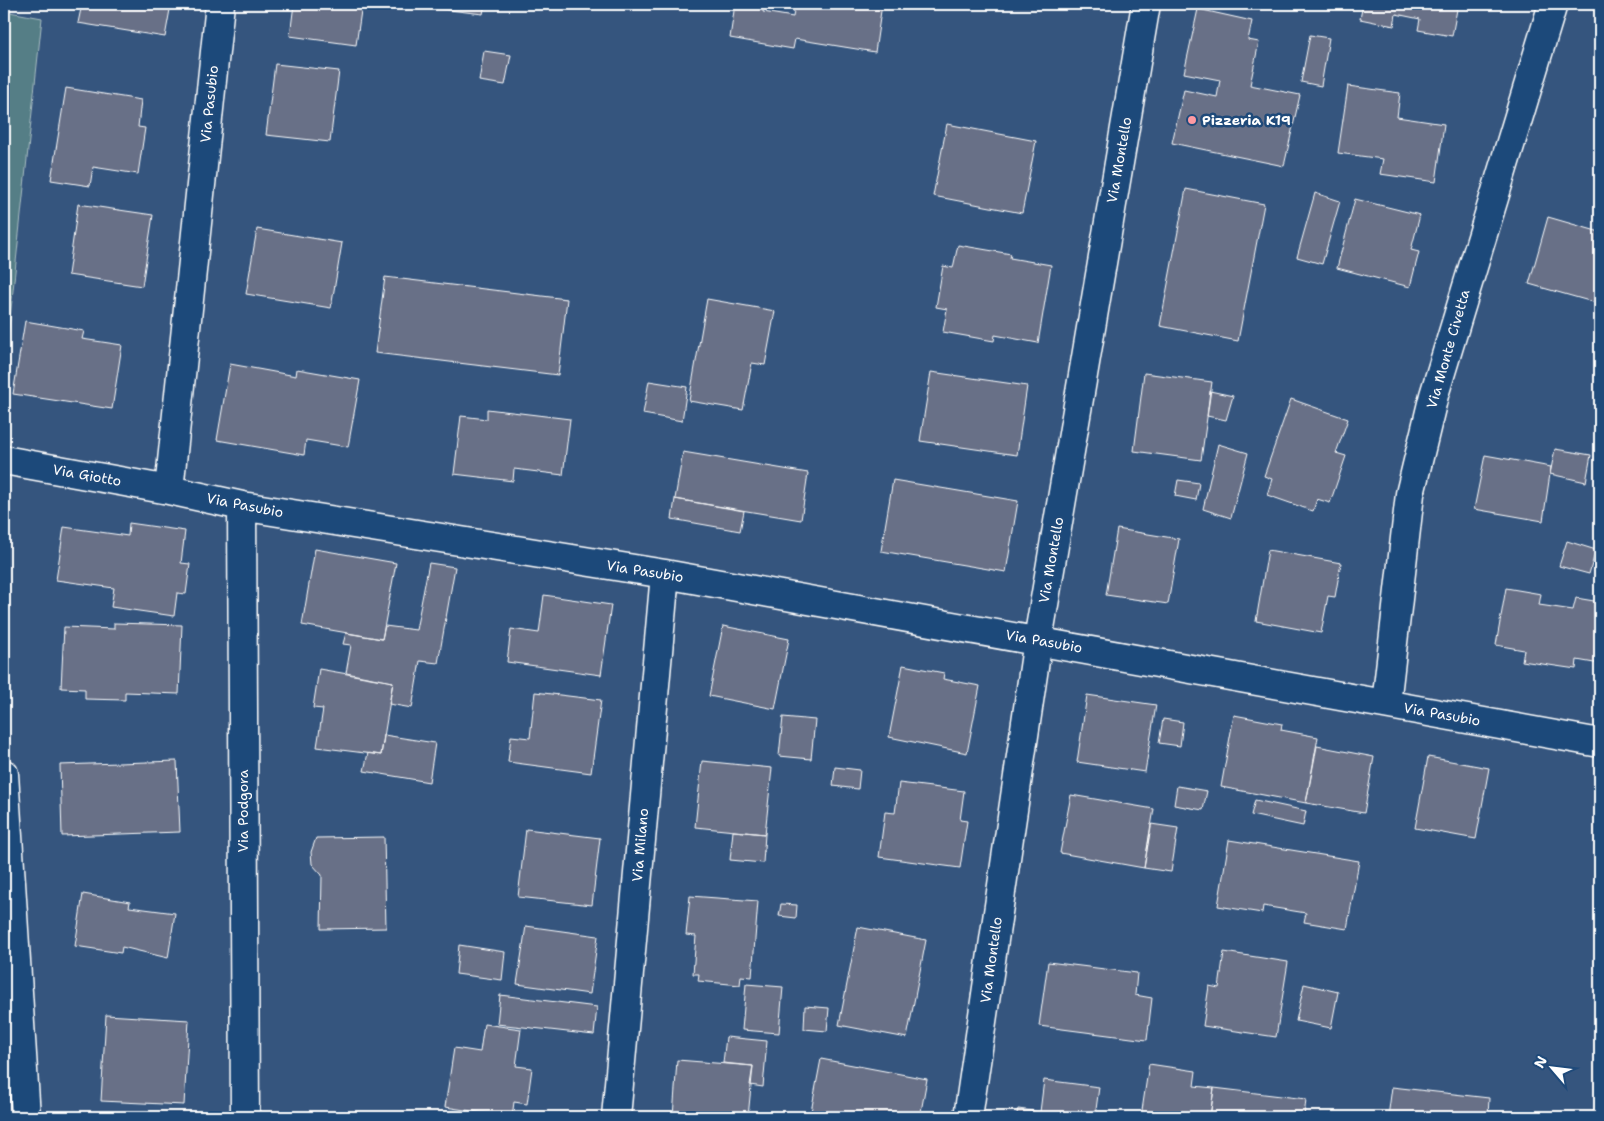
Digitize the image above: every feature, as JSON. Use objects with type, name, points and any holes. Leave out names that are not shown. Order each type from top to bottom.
[{"type":"street","name":"Via Pasubio","points":[[220,4],[169,490],[242,506],[665,574],[1600,743]]},
{"type":"street","name":"Via Montello","points":[[968,1117],[1038,640],[1146,4]]},
{"type":"street","name":"Via Monte Civetta","points":[[1386,704],[1410,494],[1414,476],[1434,395],[1553,4]]},
{"type":"street","name":"Via Giotto","points":[[4,460],[169,490]]},
{"type":"street","name":"Via Podgora","points":[[242,506],[244,1117]]},
{"type":"street","name":"Via Milano","points":[[616,1117],[665,574]]},
{"type":"street","points":[[4,774],[26,1117]]},
{"type":"green space","points":[[4,11],[42,18],[4,375]]},
{"type":"building","points":[[82,4],[171,4],[165,37],[78,23]]},
{"type":"building","points":[[294,4],[362,4],[356,45],[290,36]]},
{"type":"building","points":[[416,4],[485,4],[483,14],[416,6]]},
{"type":"building","points":[[735,4],[764,5],[763,12],[793,17],[795,4],[882,4],[875,52],[795,39],[793,49],[730,38]]},
{"type":"building","points":[[755,4],[775,4],[774,7]]},
{"type":"building","points":[[1363,4],[1458,4],[1452,36],[1418,30],[1420,19],[1396,14],[1394,26],[1360,19]]},
{"type":"building","points":[[1198,9],[1252,21],[1248,40],[1259,42],[1250,85],[1300,95],[1284,166],[1172,143],[1184,90],[1217,97],[1220,80],[1184,73]]},
{"type":"building","points":[[1310,35],[1329,38],[1321,86],[1301,82]]},
{"type":"building","points":[[484,51],[511,55],[505,85],[479,81]]},
{"type":"building","points":[[275,64],[339,71],[330,142],[266,135]]},
{"type":"building","points":[[1348,86],[1400,93],[1397,117],[1444,124],[1436,182],[1380,174],[1383,159],[1338,153]]},
{"type":"building","points":[[66,88],[141,100],[138,127],[145,128],[138,174],[93,167],[90,186],[51,180]]},
{"type":"building","points":[[947,124],[1036,141],[1022,213],[933,196]]},
{"type":"building","points":[[1186,189],[1264,204],[1238,341],[1160,326]]},
{"type":"building","points":[[1315,193],[1340,201],[1322,264],[1297,257]]},
{"type":"building","points":[[1355,199],[1420,215],[1411,250],[1419,252],[1410,287],[1337,268]]},
{"type":"building","points":[[78,204],[153,215],[142,286],[68,275]]},
{"type":"building","points":[[1548,217],[1600,232],[1600,304],[1529,284]]},
{"type":"building","points":[[257,229],[342,243],[331,308],[246,294]]},
{"type":"building","points":[[958,245],[1011,254],[1010,258],[1051,265],[1038,343],[995,335],[994,341],[943,332],[947,309],[936,307],[943,266],[953,268]]},
{"type":"building","points":[[385,277],[567,299],[558,375],[375,353]]},
{"type":"building","points":[[707,299],[775,311],[765,365],[752,363],[743,410],[689,401]]},
{"type":"building","points":[[25,321],[84,331],[82,339],[122,345],[112,409],[13,394]]},
{"type":"building","points":[[230,364],[296,376],[297,369],[360,380],[348,447],[306,440],[304,455],[217,440]]},
{"type":"building","points":[[931,372],[1027,386],[1017,455],[920,441]]},
{"type":"building","points":[[1144,373],[1212,382],[1201,460],[1134,451]]},
{"type":"building","points":[[649,381],[687,387],[682,421],[643,414]]},
{"type":"building","points":[[1210,391],[1233,396],[1226,420],[1207,416]]},
{"type":"building","points":[[1291,399],[1348,419],[1336,453],[1346,456],[1330,503],[1317,499],[1313,511],[1267,495],[1272,479],[1264,476]]},
{"type":"building","points":[[487,409],[570,419],[563,475],[514,469],[513,481],[454,474],[461,416],[487,419]]},
{"type":"building","points":[[1218,444],[1248,453],[1231,518],[1203,509]]},
{"type":"building","points":[[1555,449],[1591,455],[1586,482],[1550,474]]},
{"type":"building","points":[[683,452],[808,473],[801,520],[675,499]]},
{"type":"building","points":[[1485,455],[1551,467],[1543,521],[1474,509]]},
{"type":"building","points":[[893,480],[1018,501],[1006,572],[881,551]]},
{"type":"building","points":[[1178,480],[1199,483],[1196,500],[1175,496]]},
{"type":"building","points":[[675,499],[744,511],[740,531],[672,519]]},
{"type":"building","points":[[129,523],[185,531],[181,563],[190,564],[186,594],[177,593],[174,616],[111,607],[114,588],[56,580],[64,527],[128,536]]},
{"type":"building","points":[[1117,529],[1179,539],[1168,604],[1106,595]]},
{"type":"building","points":[[1567,541],[1596,550],[1589,574],[1559,566]]},
{"type":"building","points":[[315,549],[396,563],[382,639],[302,625]]},
{"type":"building","points":[[1268,550],[1341,563],[1335,597],[1328,596],[1321,633],[1256,621]]},
{"type":"building","points":[[429,563],[455,567],[438,663],[420,661],[412,708],[389,704],[393,682],[346,673],[351,645],[343,644],[346,633],[382,639],[385,626],[416,630]]},
{"type":"building","points":[[1506,588],[1541,594],[1539,605],[1573,610],[1576,598],[1600,602],[1600,664],[1577,660],[1576,669],[1522,661],[1524,650],[1496,645]]},
{"type":"building","points":[[544,595],[611,605],[601,675],[507,662],[511,629],[539,633]]},
{"type":"building","points":[[114,623],[182,625],[179,694],[125,692],[125,700],[85,699],[85,689],[61,688],[64,627],[114,629]]},
{"type":"building","points":[[723,626],[789,639],[775,709],[709,696]]},
{"type":"building","points":[[903,665],[944,673],[943,679],[980,686],[967,753],[889,737]]},
{"type":"building","points":[[319,669],[393,682],[381,755],[317,747],[323,709],[313,708]]},
{"type":"building","points":[[535,692],[601,700],[591,773],[508,762],[511,736],[530,738]]},
{"type":"building","points":[[1087,695],[1156,705],[1145,772],[1077,762]]},
{"type":"building","points":[[1234,715],[1282,724],[1281,730],[1318,737],[1306,803],[1221,787]]},
{"type":"building","points":[[783,717],[815,720],[811,759],[779,756]]},
{"type":"building","points":[[1163,719],[1183,722],[1180,746],[1159,743]]},
{"type":"building","points":[[384,735],[435,743],[429,782],[364,771],[368,753],[381,755]]},
{"type":"building","points":[[1317,746],[1374,757],[1364,813],[1306,803]]},
{"type":"building","points":[[1428,757],[1489,768],[1476,839],[1415,828]]},
{"type":"building","points":[[177,761],[180,832],[62,836],[60,765]]},
{"type":"building","points":[[702,761],[772,768],[765,834],[695,827]]},
{"type":"building","points":[[835,767],[860,770],[858,789],[833,786]]},
{"type":"building","points":[[899,783],[964,791],[960,820],[967,821],[960,868],[879,857],[885,812],[895,813]]},
{"type":"building","points":[[1177,786],[1207,791],[1203,810],[1174,805]]},
{"type":"building","points":[[1071,795],[1154,809],[1144,868],[1060,853]]},
{"type":"building","points":[[1255,800],[1306,811],[1303,826],[1251,815]]},
{"type":"building","points":[[1151,824],[1178,828],[1171,872],[1144,868]]},
{"type":"building","points":[[526,829],[600,838],[592,905],[518,897]]},
{"type":"building","points":[[733,831],[765,834],[763,863],[730,860]]},
{"type":"building","points":[[384,837],[386,928],[321,929],[322,875],[312,864],[311,852],[316,838]]},
{"type":"building","points":[[1229,840],[1359,861],[1347,929],[1304,922],[1306,913],[1263,906],[1262,913],[1218,906]]},
{"type":"building","points":[[83,894],[130,902],[129,907],[175,913],[168,958],[122,947],[121,953],[75,946]]},
{"type":"building","points":[[690,896],[758,901],[752,977],[741,976],[740,985],[698,981],[699,974],[693,974],[696,936],[686,935]]},
{"type":"building","points":[[781,904],[797,905],[796,918],[779,916]]},
{"type":"building","points":[[526,926],[598,936],[590,994],[517,984]]},
{"type":"building","points":[[858,927],[926,940],[907,1038],[839,1025]]},
{"type":"building","points":[[459,945],[505,952],[502,980],[456,974]]},
{"type":"building","points":[[1224,952],[1288,962],[1276,1037],[1203,1026],[1209,986],[1219,988]]},
{"type":"building","points":[[1048,962],[1137,973],[1135,995],[1152,998],[1147,1040],[1039,1026]]},
{"type":"building","points":[[746,984],[783,987],[779,1033],[742,1030]]},
{"type":"building","points":[[1304,984],[1338,992],[1331,1028],[1296,1021]]},
{"type":"building","points":[[500,995],[597,1007],[594,1035],[497,1024]]},
{"type":"building","points":[[805,1006],[829,1008],[827,1031],[804,1029]]},
{"type":"building","points":[[106,1015],[189,1020],[184,1105],[101,1101]]},
{"type":"building","points":[[484,1024],[521,1029],[516,1066],[532,1068],[527,1104],[514,1102],[512,1117],[445,1107],[454,1048],[480,1052]]},
{"type":"building","points":[[726,1037],[767,1041],[763,1087],[750,1085],[753,1066],[723,1063]]},
{"type":"building","points":[[821,1059],[927,1079],[920,1117],[810,1117]]},
{"type":"building","points":[[677,1060],[753,1066],[748,1117],[673,1117]]},
{"type":"building","points":[[1149,1064],[1196,1071],[1194,1086],[1214,1088],[1210,1117],[1141,1117]]},
{"type":"building","points":[[1044,1080],[1099,1087],[1095,1117],[1016,1117],[1018,1109],[1040,1112]]},
{"type":"building","points":[[1392,1087],[1489,1098],[1488,1117],[1388,1117]]},
{"type":"building","points":[[1214,1088],[1306,1099],[1304,1117],[1210,1117]]},
{"type":"place","name":"Pizzeria K19","points":[[1192,120]]}]
